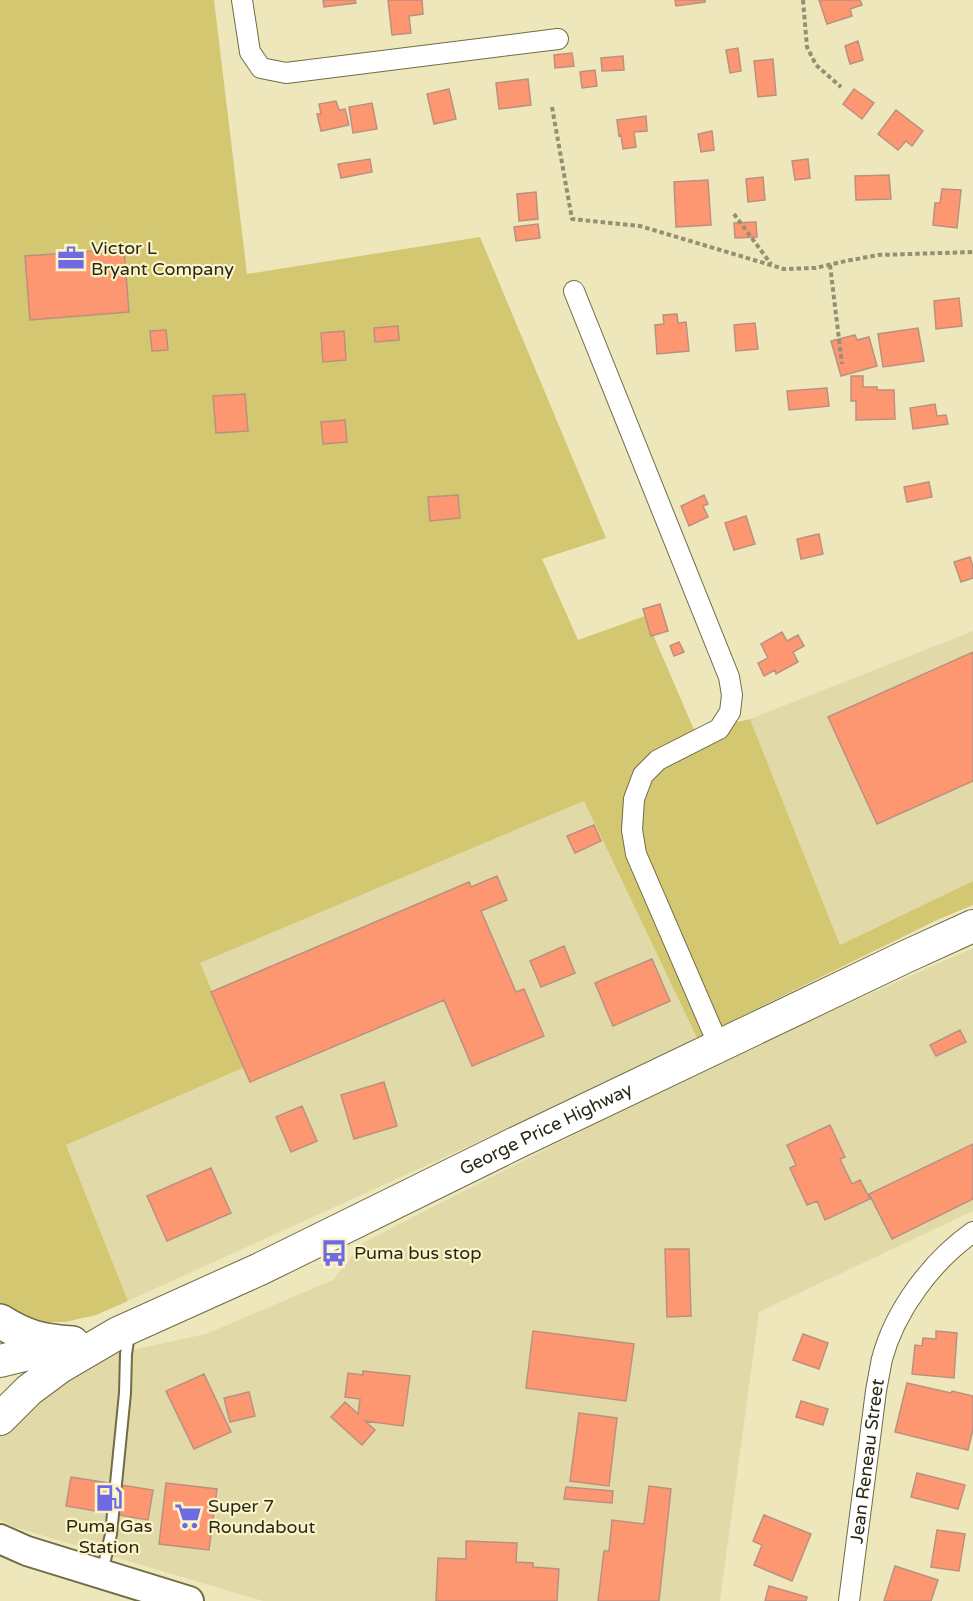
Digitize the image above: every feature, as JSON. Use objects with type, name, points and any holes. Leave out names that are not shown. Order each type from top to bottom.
[{"type":"highway","points":[[0,1321],[12,1329],[38,1339],[72,1343]]},
{"type":"main road","name":"George Price Highway","points":[[0,1419],[29,1390],[60,1367],[124,1330],[260,1269],[518,1142],[973,926]]},
{"type":"main road","name":"George Price Highway","points":[[0,1361],[124,1330]]},
{"type":"main road","points":[[0,1539],[27,1551],[189,1601]]},
{"type":"street","points":[[242,0],[250,52],[261,68],[286,73],[558,39]]},
{"type":"street","points":[[574,291],[729,677],[732,695],[730,712],[719,729],[658,760],[643,775],[634,799],[632,830],[636,854],[719,1046]]},
{"type":"street","name":"Jean Reneau Street","points":[[849,1601],[876,1391],[883,1357],[895,1325],[929,1271],[958,1242],[973,1232]]},
{"type":"lane","points":[[102,1573],[111,1534],[124,1330]]},
{"type":"path","points":[[802,0],[807,47],[816,65],[841,87]]},
{"type":"path","points":[[552,107],[572,219],[640,226],[784,269],[815,268],[878,255],[973,252]]},
{"type":"path","points":[[734,214],[772,265]]},
{"type":"path","points":[[830,265],[842,364]]},
{"type":"shaded area","points":[[0,0],[214,0],[247,274],[480,237],[606,538],[542,559],[578,640],[645,616],[695,732],[750,719],[840,945],[973,881],[973,905],[937,920],[697,1038],[584,801],[200,963],[245,1067],[66,1145],[128,1301],[96,1315],[65,1322],[33,1322],[0,1311]]},
{"type":"shaded area","points":[[973,631],[973,881],[840,945],[750,719]]},
{"type":"shaded area","points":[[584,801],[697,1038],[553,1108],[128,1301],[66,1145],[245,1067],[200,963]]},
{"type":"shaded area","points":[[973,948],[973,1211],[759,1312],[720,1601],[263,1601],[14,1527],[0,1520],[0,1422],[109,1355],[206,1334],[333,1280],[362,1243],[709,1066]]},
{"type":"building","points":[[323,0],[355,0],[356,3],[324,7]]},
{"type":"building","points":[[388,0],[422,0],[423,14],[409,16],[411,33],[392,35]]},
{"type":"building","points":[[675,0],[705,0],[705,2],[676,6]]},
{"type":"building","points":[[819,0],[860,0],[862,5],[850,9],[852,16],[827,24]]},
{"type":"building","points":[[858,41],[863,60],[850,64],[845,46]]},
{"type":"building","points":[[738,48],[741,71],[730,73],[726,50]]},
{"type":"building","points":[[572,53],[574,66],[555,68],[554,55]]},
{"type":"building","points":[[623,56],[624,70],[602,71],[601,58]]},
{"type":"building","points":[[773,59],[776,95],[758,97],[754,61]]},
{"type":"building","points":[[595,70],[597,86],[582,88],[580,72]]},
{"type":"building","points":[[528,79],[531,105],[499,109],[496,83]]},
{"type":"building","points":[[449,89],[456,119],[434,124],[427,94]]},
{"type":"building","points":[[854,89],[874,103],[862,119],[843,104]]},
{"type":"building","points":[[336,101],[339,110],[345,109],[349,125],[321,131],[317,114],[321,114],[319,104]]},
{"type":"building","points":[[372,103],[377,129],[353,133],[349,107]]},
{"type":"building","points":[[896,110],[923,131],[912,146],[906,141],[898,150],[878,134]]},
{"type":"building","points":[[646,116],[647,131],[634,132],[636,147],[623,149],[617,120]]},
{"type":"building","points":[[712,131],[714,150],[701,152],[698,134]]},
{"type":"building","points":[[370,159],[372,172],[341,178],[338,164]]},
{"type":"building","points":[[808,159],[810,178],[795,180],[792,161]]},
{"type":"building","points":[[889,175],[891,199],[856,200],[855,176]]},
{"type":"building","points":[[763,177],[765,200],[748,202],[746,179]]},
{"type":"building","points":[[708,180],[711,225],[676,227],[674,182]]},
{"type":"building","points":[[942,189],[961,190],[957,228],[933,225],[935,203],[940,203]]},
{"type":"building","points":[[536,192],[538,219],[519,221],[517,194]]},
{"type":"building","points":[[756,222],[757,237],[735,238],[734,223]]},
{"type":"building","points":[[538,224],[540,238],[516,241],[514,227]]},
{"type":"building","points":[[124,249],[129,312],[30,320],[25,256]]},
{"type":"building","points":[[959,298],[962,326],[936,329],[934,301]]},
{"type":"building","points":[[677,314],[678,323],[686,322],[689,351],[657,354],[655,325],[664,324],[663,315]]},
{"type":"building","points":[[755,323],[758,349],[736,351],[734,325]]},
{"type":"building","points":[[398,326],[399,340],[375,342],[374,328]]},
{"type":"building","points":[[918,328],[924,361],[883,367],[878,334]]},
{"type":"building","points":[[166,330],[168,350],[152,351],[150,331]]},
{"type":"building","points":[[344,331],[346,360],[323,362],[321,333]]},
{"type":"building","points":[[855,335],[857,340],[869,337],[877,366],[841,376],[831,341]]},
{"type":"building","points":[[851,376],[863,376],[863,387],[894,390],[895,419],[856,420],[856,401],[851,401]]},
{"type":"building","points":[[827,388],[829,406],[789,410],[787,391]]},
{"type":"building","points":[[245,394],[248,431],[216,433],[213,396]]},
{"type":"building","points":[[935,404],[937,416],[946,415],[948,424],[913,429],[910,408]]},
{"type":"building","points":[[345,420],[347,442],[323,444],[321,422]]},
{"type":"building","points":[[929,482],[932,497],[907,502],[904,487]]},
{"type":"building","points":[[458,495],[460,518],[430,521],[428,497]]},
{"type":"building","points":[[704,495],[708,504],[703,506],[708,517],[689,526],[681,506]]},
{"type":"building","points":[[746,516],[755,544],[734,550],[725,523]]},
{"type":"building","points":[[819,534],[823,554],[801,559],[797,539]]},
{"type":"building","points":[[970,557],[973,578],[961,582],[954,562]]},
{"type":"building","points":[[660,604],[668,631],[651,636],[643,609]]},
{"type":"building","points":[[782,632],[787,641],[798,635],[804,646],[793,652],[798,662],[776,674],[775,670],[764,676],[758,663],[768,658],[761,644]]},
{"type":"building","points":[[679,642],[684,652],[674,656],[670,646]]},
{"type":"building","points":[[973,652],[973,781],[877,824],[828,717]]},
{"type":"building","points":[[594,825],[601,841],[575,853],[567,836]]},
{"type":"building","points":[[497,876],[507,900],[481,911],[516,992],[524,989],[544,1036],[472,1066],[444,1000],[250,1082],[211,992],[469,882],[471,887]]},
{"type":"building","points":[[564,946],[575,973],[541,987],[530,961]]},
{"type":"building","points":[[652,959],[670,1001],[613,1026],[595,983]]},
{"type":"building","points":[[960,1030],[966,1042],[936,1056],[930,1045]]},
{"type":"building","points":[[384,1082],[397,1126],[354,1139],[341,1095]]},
{"type":"building","points":[[302,1106],[317,1141],[291,1152],[276,1117]]},
{"type":"building","points":[[830,1125],[845,1157],[840,1159],[852,1184],[860,1180],[870,1199],[825,1220],[817,1201],[807,1205],[790,1168],[796,1165],[787,1145]]},
{"type":"building","points":[[973,1144],[973,1199],[892,1239],[869,1194]]},
{"type":"building","points":[[211,1168],[231,1213],[167,1241],[147,1196]]},
{"type":"building","points":[[665,1249],[689,1249],[691,1316],[667,1317]]},
{"type":"building","points":[[533,1331],[634,1344],[626,1401],[526,1388]]},
{"type":"building","points":[[936,1331],[957,1333],[954,1378],[912,1374],[915,1345],[922,1346],[923,1338],[936,1339]]},
{"type":"building","points":[[803,1334],[828,1343],[819,1369],[793,1360]]},
{"type":"building","points":[[363,1371],[410,1376],[403,1426],[365,1421],[375,1430],[362,1445],[331,1417],[345,1402],[358,1414],[360,1399],[345,1397],[348,1373],[363,1375]]},
{"type":"building","points":[[204,1374],[231,1432],[194,1449],[166,1391]]},
{"type":"building","points":[[907,1383],[973,1396],[973,1429],[968,1450],[895,1432]]},
{"type":"building","points":[[249,1392],[255,1416],[230,1422],[224,1398]]},
{"type":"building","points":[[801,1401],[828,1409],[823,1425],[796,1417]]},
{"type":"building","points":[[579,1413],[617,1418],[609,1486],[570,1481]]},
{"type":"building","points":[[917,1473],[965,1485],[958,1509],[911,1497]]},
{"type":"building","name":"Puma Gas Station","points":[[71,1477],[153,1490],[148,1520],[66,1506]]},
{"type":"building","name":"Super 7 Roundabout","points":[[166,1483],[217,1489],[209,1550],[159,1544]]},
{"type":"building","points":[[649,1486],[671,1489],[659,1601],[598,1601],[604,1551],[609,1551],[612,1520],[644,1524]]},
{"type":"building","points":[[566,1487],[613,1491],[612,1503],[564,1499]]},
{"type":"building","points":[[764,1515],[811,1534],[792,1581],[754,1565],[762,1545],[753,1541]]},
{"type":"building","points":[[937,1530],[965,1534],[959,1571],[931,1567]]},
{"type":"building","points":[[466,1541],[517,1543],[516,1562],[533,1563],[533,1567],[559,1569],[557,1601],[436,1601],[438,1558],[466,1559]]},
{"type":"building","points":[[895,1566],[938,1580],[931,1601],[884,1601]]},
{"type":"building","points":[[769,1586],[807,1597],[806,1601],[765,1601]]},
{"type":"place","name":"Victor L Bryant Company","points":[[71,258]]},
{"type":"place","name":"Puma bus stop","points":[[334,1253]]},
{"type":"place","name":"Puma Gas Station","points":[[109,1498]]},
{"type":"place","name":"Super 7 Roundabout","points":[[188,1516]]}]
